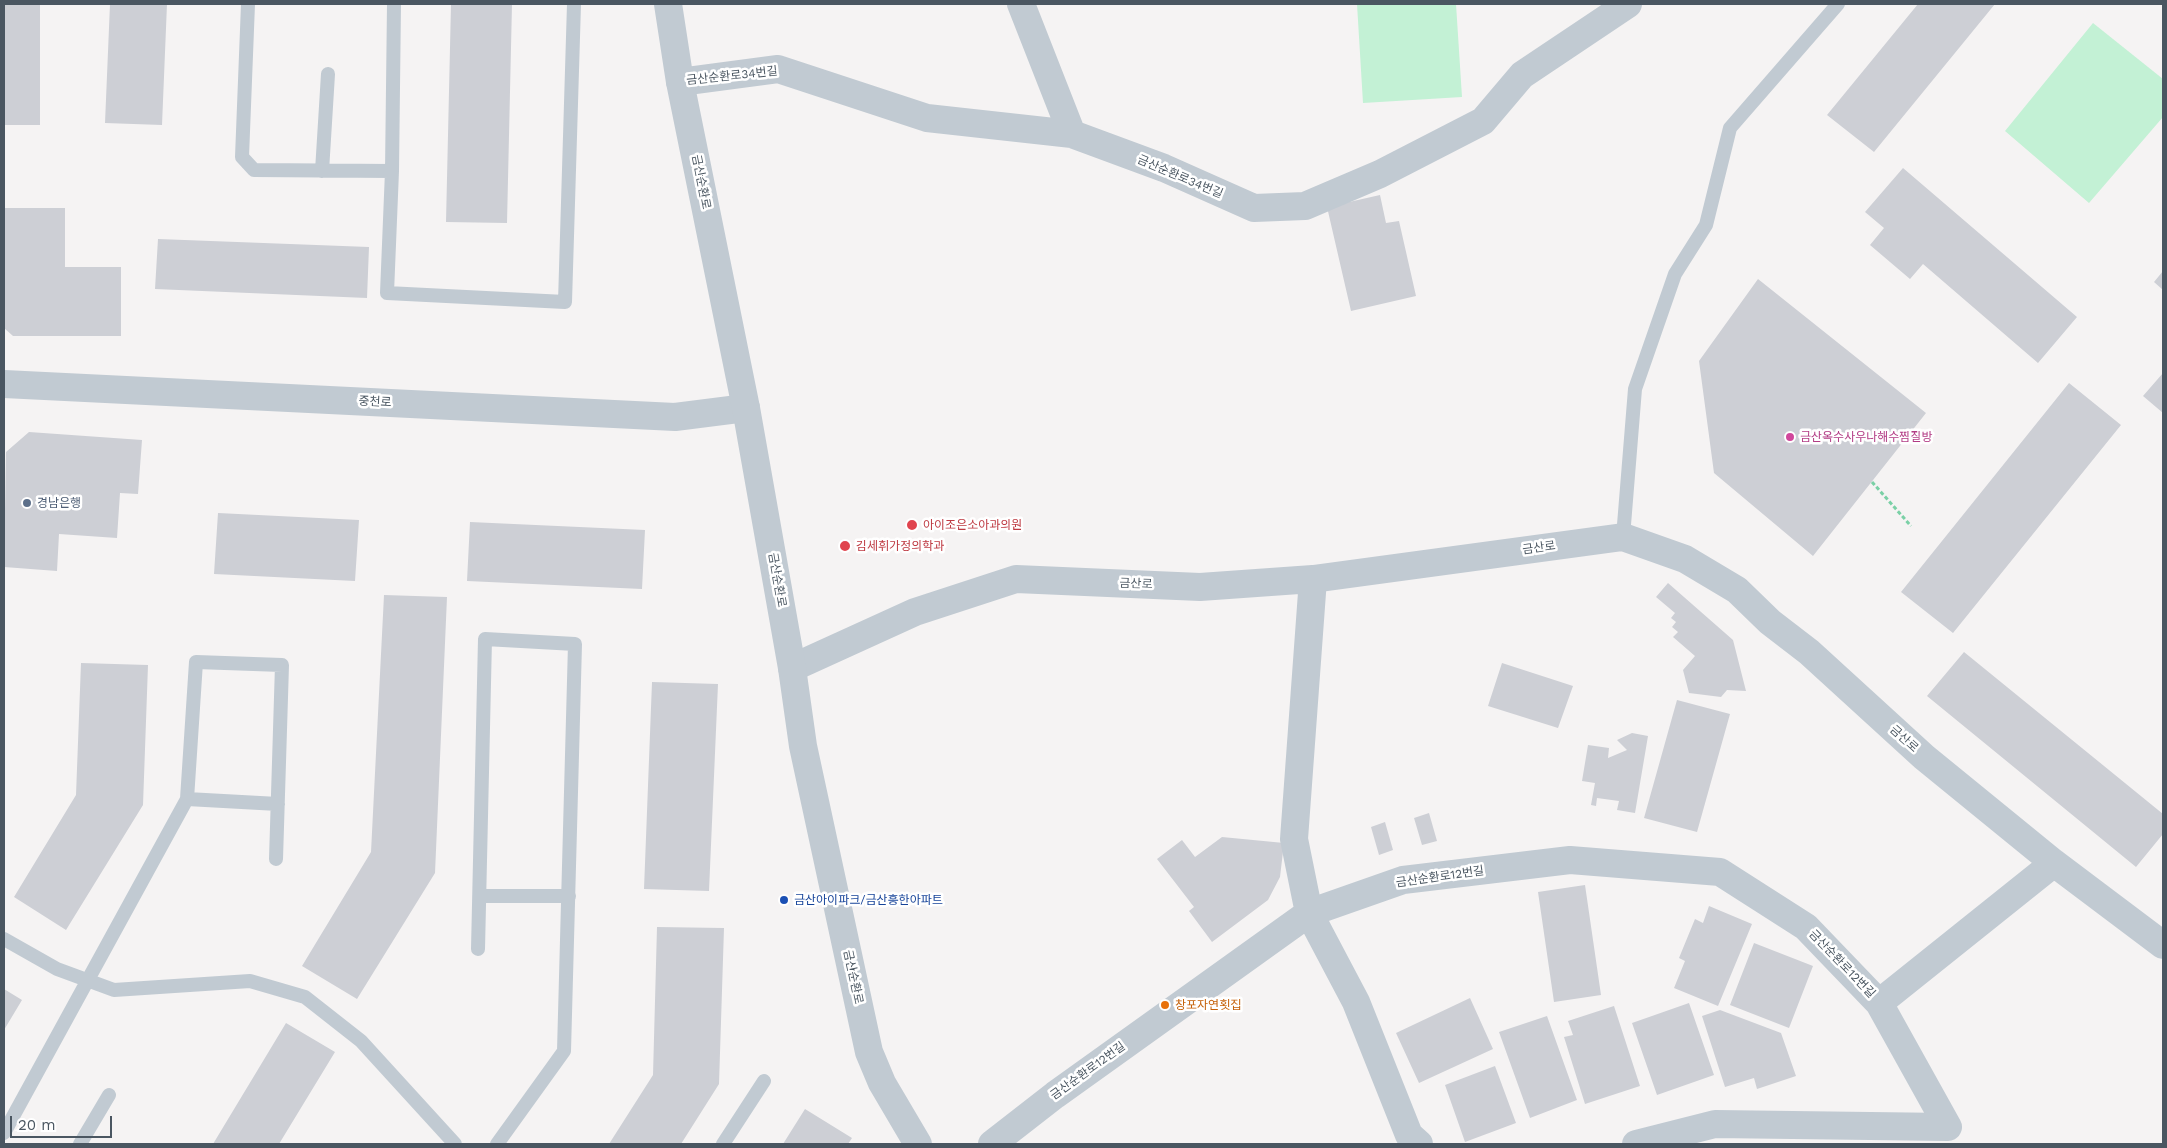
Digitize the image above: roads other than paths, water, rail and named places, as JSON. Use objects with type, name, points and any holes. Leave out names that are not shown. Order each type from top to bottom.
[{"type":"street","name":"금산순환로","points":[[668,4],[680,82],[746,408],[792,668],[803,746],[869,1052],[882,1083],[918,1144]]},
{"type":"street","points":[[1021,4],[1072,134]]},
{"type":"street","name":"금산순환로34번길","points":[[680,82],[778,69],[927,118],[1072,134],[1164,168],[1254,208],[1305,206],[1380,174],[1483,121],[1522,74],[1628,4]]},
{"type":"street","name":"중천로","points":[[4,384],[675,417],[746,408]]},
{"type":"street","name":"금산로","points":[[792,668],[915,612],[1016,580],[1200,587],[1313,579],[1623,537],[1685,559],[1737,590],[1770,622],[1809,652],[1924,757],[2054,863],[2163,945]]},
{"type":"street","points":[[1313,579],[1294,839],[1309,913],[1356,1002],[1409,1135],[1419,1144]]},
{"type":"street","name":"금산순환로12번길","points":[[992,1144],[1054,1095],[1309,913],[1403,880],[1570,860],[1720,872],[1806,927],[1879,1004],[1948,1127],[1715,1124],[1636,1144]]},
{"type":"street","points":[[1879,1004],[2054,863]]},
{"type":"lane","points":[[248,4],[242,157],[254,170],[392,172]]},
{"type":"lane","points":[[394,4],[392,172],[387,293],[565,302],[574,4]]},
{"type":"lane","points":[[1623,537],[1635,389],[1675,274],[1706,225],[1730,128],[1838,4]]},
{"type":"lane","points":[[322,171],[328,74]]},
{"type":"lane","points":[[478,949],[485,638],[575,644],[564,1051],[497,1144]]},
{"type":"lane","points":[[4,1133],[187,799],[196,662],[282,665],[276,859]]},
{"type":"lane","points":[[187,799],[278,804]]},
{"type":"lane","points":[[480,896],[569,896]]},
{"type":"lane","points":[[4,939],[57,969],[114,990],[250,981],[305,998],[361,1041],[455,1144]]},
{"type":"lane","points":[[723,1144],[764,1081]]},
{"type":"lane","points":[[80,1144],[108,1095]]},
{"type":"place","name":"금산옥수사우나해수찜질방","points":[[1790,437]]},
{"type":"place","name":"경남은행","points":[[27,503]]},
{"type":"place","name":"아이조은소아과의원","points":[[912,525]]},
{"type":"place","name":"김세휘가정의학과","points":[[845,546]]},
{"type":"place","name":"금산아이파크/금산흥한아파트","points":[[784,900]]},
{"type":"place","name":"창포자연횟집","points":[[1165,1005]]}]
